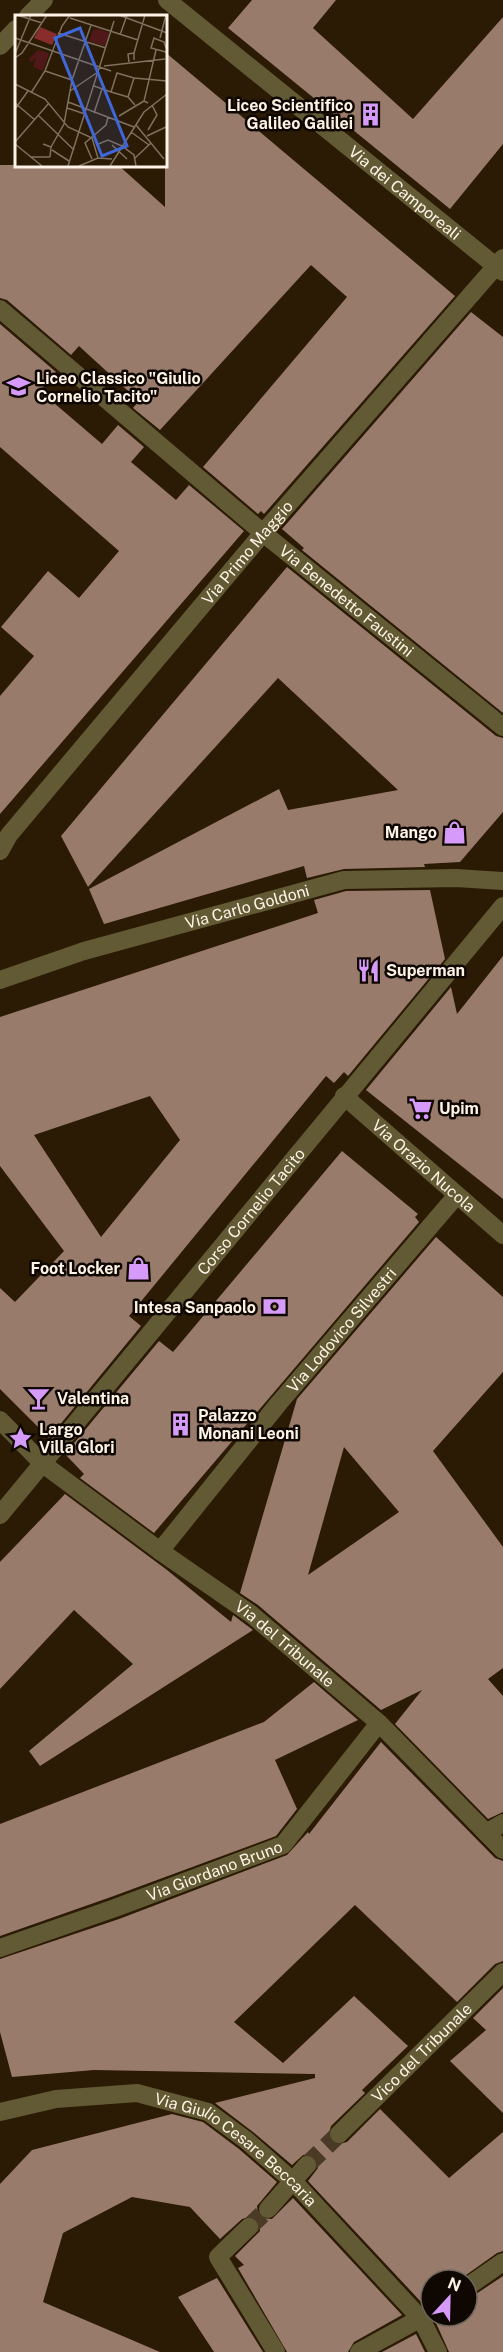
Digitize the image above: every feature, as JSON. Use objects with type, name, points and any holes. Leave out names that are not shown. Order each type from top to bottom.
[{"type":"street","points":[[29,15],[44,0]]},
{"type":"street","name":"Via dei Camporeali","points":[[166,0],[501,265]]},
{"type":"street","points":[[0,46],[15,30]]},
{"type":"street","name":"Via Primo Maggio","points":[[3,838],[263,533],[501,265]]},
{"type":"street","name":"Via Benedetto Faustini","points":[[0,309],[263,533],[503,727]]},
{"type":"street","name":"Via Carlo Goldoni","points":[[0,980],[84,951],[344,880],[456,878],[503,880]]},
{"type":"street","name":"Corso Cornelio Tacito","points":[[0,1515],[503,906]]},
{"type":"street","name":"Via Orazio Nucola","points":[[344,1096],[503,1234]]},
{"type":"street","name":"Via Lodovico Silvestri","points":[[160,1551],[279,1403],[457,1195]]},
{"type":"street","points":[[0,1420],[43,1464]]},
{"type":"street","name":"Via del Tribunale","points":[[43,1464],[250,1614],[379,1723],[503,1850]]},
{"type":"street","name":"Via Giordano Bruno","points":[[0,1948],[283,1845],[379,1723]]},
{"type":"street","points":[[486,1833],[503,1823]]},
{"type":"street","name":"Vico del Tribunale","points":[[339,2134],[503,1972]]},
{"type":"street","name":"Via Giulio Cesare Beccaria","points":[[0,2112],[56,2099],[137,2093],[208,2112],[246,2140],[294,2182],[419,2308]]},
{"type":"street","points":[[268,2209],[308,2165]]},
{"type":"street","points":[[249,2227],[218,2257],[276,2352]]},
{"type":"street","points":[[479,2279],[503,2262]]},
{"type":"street","points":[[359,2352],[419,2319]]},
{"type":"street","name":"Via Giulio Cesare Beccaria","points":[[430,2328],[438,2352]]},
{"type":"building","name":"Liceo Scientifico Galileo Galilei","points":[[252,0],[336,0],[313,28],[413,119],[503,17],[503,144],[450,209],[228,28]]},
{"type":"building","points":[[166,53],[455,296],[264,514],[261,511],[258,514],[203,467],[347,297],[311,265],[160,430],[133,408],[139,401],[79,346],[71,355],[7,300],[0,298],[0,165],[119,166],[165,207]]},
{"type":"building","points":[[471,312],[503,337],[503,713],[302,550],[304,548],[282,529]]},
{"type":"building","points":[[0,324],[56,372],[40,391],[102,444],[118,425],[144,447],[131,462],[176,500],[189,485],[244,531],[0,814],[0,696],[34,656],[1,627],[48,571],[79,598],[119,551],[0,447]]},
{"type":"building","points":[[287,567],[496,736],[503,738],[503,812],[460,862],[424,864],[425,867],[344,869],[307,878],[304,866],[104,924],[89,889],[279,789],[288,810],[398,790],[278,678],[88,887],[61,836]]},
{"type":"building","points":[[430,890],[445,959],[348,1076],[344,1072],[334,1083],[326,1076],[129,1316],[141,1326],[49,1438],[0,1389],[0,1288],[15,1302],[64,1251],[0,1166],[0,1017],[318,913],[314,900],[346,891]],"holes":[[[150,1096],[180,1140],[101,1237],[34,1135]]]},
{"type":"building","points":[[503,956],[503,1199],[366,1090],[451,987],[457,1014]]},
{"type":"building","points":[[342,1151],[418,1214],[415,1217],[419,1222],[154,1533],[80,1478],[84,1474],[65,1454],[159,1341],[173,1352]]},
{"type":"building","points":[[436,1237],[503,1297],[503,1372],[433,1451],[503,1547],[503,1668],[488,1679],[503,1696],[503,1812],[488,1819],[395,1724],[422,1690],[381,1710],[258,1605],[240,1593],[297,1399]],"holes":[[[344,1447],[399,1512],[308,1575]]]},
{"type":"building","points":[[65,1494],[167,1570],[231,1622],[233,1615],[253,1630],[40,1766],[29,1751],[133,1664],[74,1610],[0,1689],[0,1562]]},
{"type":"building","points":[[314,1682],[358,1720],[275,1760],[297,1809],[276,1836],[0,1936],[0,1824],[264,1722]]},
{"type":"building","points":[[381,1742],[495,1858],[503,1861],[503,1961],[495,1964],[457,2002],[355,1905],[234,2022],[283,2063],[354,1996],[408,2046],[362,2090],[365,2093],[331,2126],[328,2137],[335,2145],[347,2142],[380,2109],[449,2178],[503,2132],[503,2251],[476,2268],[419,2268],[419,2300],[308,2181],[318,2168],[315,2157],[310,2154],[303,2155],[292,2165],[215,2103],[315,2078],[315,2074],[94,2070],[12,2077],[0,2032],[0,1959],[119,1919],[287,1855],[308,1832],[309,1834]]},
{"type":"building","points":[[503,1988],[503,2113],[450,2061],[486,2030],[473,2018]]},
{"type":"building","points":[[172,2114],[203,2122],[277,2182],[257,2206],[261,2218],[272,2219],[293,2198],[402,2315],[354,2342],[348,2352],[287,2352],[238,2268],[244,2265],[235,2256],[260,2231],[257,2219],[252,2216],[242,2219],[220,2239],[190,2207],[132,2197],[63,2233],[43,2302],[160,2352],[0,2352],[0,2184],[32,2150]]},
{"type":"building","points":[[503,2276],[503,2352],[449,2352],[438,2328],[479,2328],[479,2292]]},
{"type":"building","points":[[217,2278],[263,2352],[214,2352],[178,2297]]},
{"type":"building","points":[[416,2334],[425,2352],[382,2352]]},
{"type":"tunnel","points":[[307,2165],[339,2134]]},
{"type":"tunnel","points":[[249,2227],[268,2209]]},
{"type":"place","name":"Liceo Scientifico Galileo Galilei","points":[[371,114]]},
{"type":"place","name":"Liceo Classico \"Giulio Cornelio Tacito\"","points":[[18,387]]},
{"type":"place","name":"Mango","points":[[455,832]]},
{"type":"place","name":"Superman","points":[[368,970]]},
{"type":"place","name":"Upim","points":[[421,1108]]},
{"type":"place","name":"Foot Locker","points":[[138,1268]]},
{"type":"place","name":"Intesa Sanpaolo","points":[[274,1307]]},
{"type":"place","name":"Valentina","points":[[39,1398]]},
{"type":"place","name":"Palazzo Monani Leoni","points":[[180,1424]]},
{"type":"place","name":"Largo Villa Glori","points":[[21,1438]]}]
